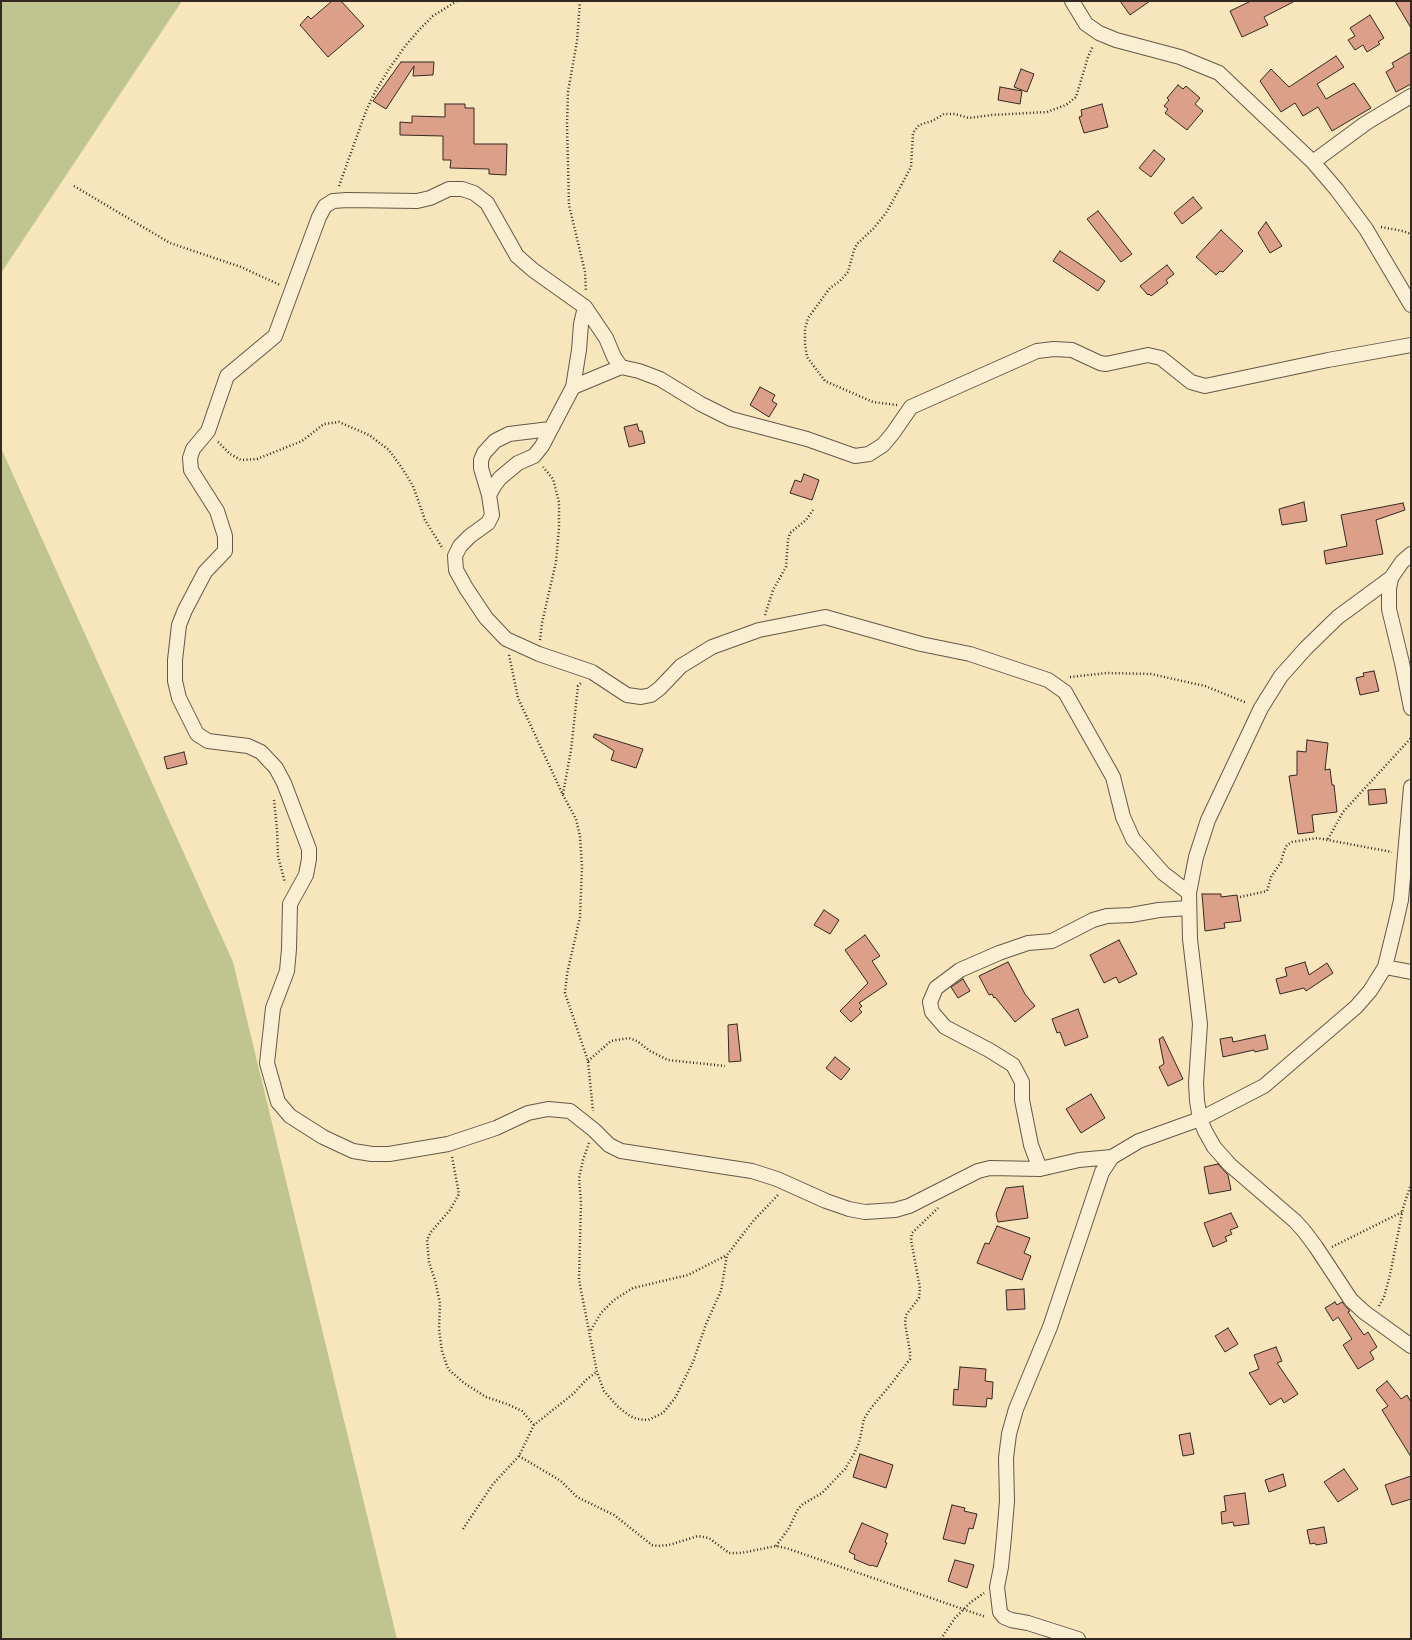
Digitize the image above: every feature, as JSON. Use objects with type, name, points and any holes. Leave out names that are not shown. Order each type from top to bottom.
[{"type":"street","points":[[1072,1],[1086,24],[1099,33],[1116,40],[1180,57],[1219,73],[1312,162],[1337,190],[1366,229],[1411,306]]},
{"type":"street","points":[[1312,162],[1366,123],[1411,96]]},
{"type":"street","points":[[621,367],[614,357],[606,338],[583,306],[517,256],[487,203],[474,193],[462,189],[449,189],[430,198],[417,201],[333,201],[325,206],[319,217],[275,336],[227,376],[208,431],[193,449],[190,458],[191,470],[217,511],[225,536],[225,551],[206,572],[179,625],[175,681],[179,698],[198,734],[208,740],[248,746],[261,752],[276,768],[284,783],[310,849],[306,875],[290,904],[287,971],[273,1008],[266,1063],[278,1102],[290,1116],[323,1137],[352,1151],[389,1154],[448,1144],[496,1128],[528,1114],[548,1109],[570,1111],[594,1130],[608,1145],[621,1151],[752,1171],[789,1184],[826,1201],[865,1212],[896,1210],[909,1206],[978,1171],[1006,1167],[1040,1169],[1079,1160],[1112,1156],[1139,1141],[1200,1119],[1264,1086],[1356,1008],[1370,991],[1385,967],[1401,900],[1411,787]]},
{"type":"street","points":[[489,495],[500,478],[518,463],[534,456],[542,446],[573,387],[583,306]]},
{"type":"street","points":[[573,387],[621,367],[639,371],[660,379],[701,404],[731,418],[807,439],[855,456],[869,454],[883,445],[894,433],[911,407],[1037,351],[1054,349],[1072,350],[1106,364],[1148,355],[1161,358],[1191,382],[1205,386],[1411,345]]},
{"type":"street","points":[[550,429],[509,434],[495,441],[484,453],[480,468],[489,495],[492,515],[488,523],[460,546],[455,556],[456,570],[466,588],[486,618],[506,639],[538,654],[592,672],[627,695],[641,697],[651,695],[681,666],[712,647],[759,630],[825,617],[921,644],[970,654],[1048,680],[1065,692],[1113,777],[1123,817],[1133,839],[1164,874],[1189,893]]},
{"type":"street","points":[[1411,554],[1402,562],[1391,578],[1338,617],[1281,676],[1261,708],[1208,820],[1196,857],[1189,893],[1192,961],[1200,1024],[1196,1083],[1200,1119],[1214,1147],[1230,1164],[1295,1221],[1316,1247],[1351,1300],[1373,1319],[1411,1346]]},
{"type":"street","points":[[1391,578],[1389,609],[1411,708]]},
{"type":"street","points":[[1040,1169],[1031,1146],[1022,1100],[1022,1082],[1013,1065],[945,1027],[932,1012],[930,1002],[936,988],[960,970],[999,953],[1028,943],[1052,941],[1093,920],[1107,916],[1190,908]]},
{"type":"street","points":[[1385,967],[1411,972]]},
{"type":"street","points":[[1078,1639],[1028,1623],[1011,1620],[1004,1617],[1000,1612],[997,1587],[1001,1567],[1007,1501],[1006,1458],[1016,1409],[1050,1327],[1102,1172],[1112,1156]]},
{"type":"path","points":[[333,201],[366,110],[384,76],[419,30],[433,16],[457,1]]},
{"type":"path","points":[[580,1],[577,41],[568,92],[567,124],[569,205],[585,272],[586,297],[583,306]]},
{"type":"path","points":[[911,407],[873,402],[825,381],[807,357],[805,329],[808,318],[830,288],[848,272],[857,244],[886,213],[911,167],[913,133],[919,125],[932,121],[944,114],[955,114],[969,118],[1047,112],[1066,105],[1076,97],[1088,57],[1099,33]]},
{"type":"path","points":[[74,186],[170,243],[264,277],[292,292]]},
{"type":"path","points":[[1366,229],[1383,226],[1403,230],[1411,234]]},
{"type":"path","points":[[208,431],[230,454],[241,460],[257,459],[302,441],[324,424],[339,422],[370,435],[389,450],[402,468],[413,486],[425,520],[456,570]]},
{"type":"path","points":[[534,456],[553,479],[559,502],[556,562],[542,623],[538,654]]},
{"type":"path","points":[[759,630],[773,590],[786,567],[790,533],[806,520],[813,510]]},
{"type":"path","points":[[506,639],[512,677],[518,698],[576,819],[580,836],[582,867],[580,917],[567,974],[565,992],[588,1061],[594,1130],[583,1160],[579,1178],[581,1203],[579,1280],[597,1372],[604,1391],[617,1406],[630,1416],[638,1420],[648,1420],[663,1413],[675,1398],[693,1362],[706,1324],[721,1290],[727,1255]]},
{"type":"path","points":[[563,795],[571,750],[578,686],[592,672]]},
{"type":"path","points":[[1048,680],[1107,673],[1151,674],[1205,686],[1261,708]]},
{"type":"path","points":[[1328,840],[1343,812],[1411,738]]},
{"type":"path","points":[[273,793],[278,856],[290,904]]},
{"type":"path","points":[[1240,897],[1267,891],[1271,877],[1281,862],[1287,845],[1307,839],[1317,838],[1406,854]]},
{"type":"path","points":[[588,1061],[611,1041],[629,1038],[637,1041],[650,1052],[668,1060],[725,1066]]},
{"type":"path","points":[[448,1144],[455,1165],[459,1194],[450,1210],[431,1232],[427,1240],[429,1262],[440,1303],[439,1329],[442,1351],[448,1369],[464,1382],[486,1397],[522,1411],[534,1425]]},
{"type":"path","points":[[590,1331],[601,1312],[614,1300],[633,1288],[688,1275],[727,1255],[754,1220],[789,1184]]},
{"type":"path","points":[[1373,1319],[1384,1297],[1398,1242],[1402,1212],[1411,1184]]},
{"type":"path","points":[[776,1546],[789,1528],[798,1509],[803,1504],[822,1494],[845,1469],[859,1443],[864,1419],[870,1408],[910,1360],[905,1324],[906,1315],[919,1298],[920,1288],[912,1233],[940,1206]]},
{"type":"path","points":[[1323,1257],[1332,1246],[1402,1212]]},
{"type":"path","points":[[462,1529],[493,1484],[519,1456],[534,1425],[573,1394],[586,1379],[597,1372]]},
{"type":"path","points":[[519,1456],[561,1481],[577,1498],[614,1515],[652,1545],[669,1545],[698,1536],[709,1538],[729,1553],[741,1553],[776,1546],[786,1548],[964,1610]]},
{"type":"path","points":[[941,1639],[949,1626],[981,1594],[997,1587]]},
{"type":"green space","points":[[1,1],[182,1],[1,273]]},
{"type":"green space","points":[[1,448],[233,962],[397,1639],[1,1639]]},
{"type":"building","points":[[332,1],[341,1],[364,26],[328,57],[300,25],[308,16],[311,19]]},
{"type":"building","points":[[1120,1],[1150,1],[1130,15]]},
{"type":"building","points":[[1251,1],[1295,1],[1264,17],[1268,25],[1242,37],[1230,11]]},
{"type":"building","points":[[1395,1],[1411,1],[1411,28]]},
{"type":"building","points":[[1370,15],[1384,38],[1378,42],[1380,44],[1367,52],[1363,45],[1355,50],[1348,40],[1355,36],[1350,28]]},
{"type":"building","points":[[1411,52],[1411,84],[1396,92],[1386,72],[1394,67],[1392,63]]},
{"type":"building","points":[[1336,56],[1344,67],[1317,84],[1326,99],[1354,83],[1371,108],[1332,131],[1318,107],[1303,116],[1295,103],[1281,112],[1260,81],[1271,69],[1289,87]]},
{"type":"building","points":[[401,62],[434,62],[433,75],[413,76],[414,66],[386,109],[373,101]]},
{"type":"building","points":[[1021,69],[1034,74],[1027,92],[1014,87]]},
{"type":"building","points":[[1178,85],[1183,89],[1186,86],[1200,98],[1195,104],[1203,111],[1187,130],[1165,113],[1168,109],[1164,106],[1169,100],[1167,98]]},
{"type":"building","points":[[1000,87],[1022,91],[1020,104],[998,100]]},
{"type":"building","points":[[445,104],[465,104],[465,108],[474,108],[474,144],[507,144],[506,175],[489,174],[489,169],[450,168],[451,160],[443,160],[443,136],[400,135],[400,122],[412,123],[412,116],[445,117]]},
{"type":"building","points":[[1102,104],[1108,127],[1084,133],[1079,117],[1082,116],[1081,110]]},
{"type":"building","points":[[1154,150],[1165,159],[1151,177],[1139,168]]},
{"type":"building","points":[[1193,197],[1202,208],[1182,224],[1174,213]]},
{"type":"building","points":[[1098,211],[1132,254],[1121,262],[1087,219]]},
{"type":"building","points":[[1266,222],[1282,246],[1270,253],[1258,233]]},
{"type":"building","points":[[1221,230],[1243,251],[1223,272],[1220,271],[1216,275],[1196,257]]},
{"type":"building","points":[[1060,251],[1105,281],[1098,291],[1053,261]]},
{"type":"building","points":[[1167,265],[1174,274],[1166,280],[1168,283],[1151,296],[1148,295],[1140,286]]},
{"type":"building","points":[[760,387],[775,395],[772,401],[777,404],[769,417],[750,405]]},
{"type":"building","points":[[637,424],[639,431],[642,431],[645,443],[629,447],[624,427]]},
{"type":"building","points":[[804,474],[819,480],[812,500],[790,493],[795,480],[801,482]]},
{"type":"building","points":[[1304,502],[1307,521],[1282,525],[1279,509]]},
{"type":"building","points":[[1403,503],[1405,510],[1376,520],[1383,554],[1326,564],[1324,551],[1347,546],[1341,515]]},
{"type":"building","points":[[1374,671],[1379,691],[1360,695],[1356,678],[1364,676],[1363,673]]},
{"type":"building","points":[[595,734],[643,749],[636,768],[611,760],[614,751],[593,737]]},
{"type":"building","points":[[1307,740],[1328,743],[1325,770],[1330,769],[1337,812],[1312,815],[1314,832],[1298,834],[1289,776],[1297,775],[1297,751],[1306,752]]},
{"type":"building","points":[[184,752],[187,764],[167,769],[164,757]]},
{"type":"building","points":[[1385,789],[1387,803],[1369,805],[1368,790]]},
{"type":"building","points":[[1202,894],[1221,894],[1221,897],[1237,895],[1241,921],[1224,923],[1225,928],[1205,931]]},
{"type":"building","points":[[824,910],[839,920],[830,934],[814,925]]},
{"type":"building","points":[[865,935],[880,956],[872,961],[887,984],[859,1003],[862,1006],[859,1009],[862,1012],[851,1022],[840,1011],[868,983],[845,950]]},
{"type":"building","points":[[1119,940],[1137,974],[1119,983],[1116,977],[1104,983],[1090,955]]},
{"type":"building","points":[[1008,962],[1025,994],[1035,1006],[1015,1022],[995,997],[992,994],[989,995],[979,976]]},
{"type":"building","points":[[1305,962],[1309,975],[1327,963],[1333,973],[1306,991],[1304,988],[1280,994],[1276,979],[1287,976],[1285,968]]},
{"type":"building","points":[[963,979],[970,991],[958,998],[951,987]]},
{"type":"building","points":[[1078,1009],[1088,1037],[1065,1046],[1060,1032],[1057,1033],[1052,1019]]},
{"type":"building","points":[[737,1024],[741,1061],[729,1062],[728,1025]]},
{"type":"building","points":[[1265,1035],[1268,1049],[1223,1057],[1220,1039],[1232,1037],[1233,1042]]},
{"type":"building","points":[[1163,1037],[1183,1079],[1168,1086],[1159,1067],[1164,1064],[1159,1039]]},
{"type":"building","points":[[835,1057],[850,1069],[841,1080],[826,1068]]},
{"type":"building","points":[[1091,1094],[1105,1118],[1081,1133],[1066,1109]]},
{"type":"building","points":[[1218,1164],[1228,1175],[1231,1190],[1209,1194],[1204,1167]]},
{"type":"building","points":[[1023,1186],[1028,1218],[998,1222],[996,1214],[1006,1188]]},
{"type":"building","points":[[1231,1213],[1238,1227],[1230,1230],[1232,1234],[1225,1237],[1227,1241],[1213,1247],[1204,1223]]},
{"type":"building","points":[[997,1226],[1030,1238],[1024,1253],[1031,1256],[1022,1280],[977,1263],[985,1243],[989,1244]]},
{"type":"building","points":[[1024,1289],[1025,1309],[1007,1310],[1006,1290]]},
{"type":"building","points":[[1335,1302],[1337,1305],[1342,1302],[1350,1311],[1348,1312],[1364,1335],[1368,1332],[1377,1347],[1370,1352],[1374,1359],[1358,1369],[1343,1345],[1352,1339],[1338,1317],[1333,1321],[1325,1308]]},
{"type":"building","points":[[1228,1328],[1238,1344],[1225,1352],[1215,1336]]},
{"type":"building","points":[[1276,1347],[1282,1361],[1277,1363],[1298,1394],[1284,1403],[1281,1398],[1270,1405],[1249,1373],[1259,1369],[1254,1355]]},
{"type":"building","points":[[960,1367],[986,1369],[985,1381],[993,1382],[992,1399],[987,1398],[986,1407],[953,1405],[954,1389],[958,1390]]},
{"type":"building","points":[[1387,1381],[1401,1399],[1407,1395],[1411,1402],[1411,1457],[1382,1410],[1388,1406],[1376,1390]]},
{"type":"building","points":[[1190,1433],[1194,1454],[1183,1456],[1179,1435]]},
{"type":"building","points":[[860,1454],[893,1465],[886,1488],[853,1477]]},
{"type":"building","points":[[1344,1469],[1358,1489],[1338,1502],[1324,1482]]},
{"type":"building","points":[[1283,1474],[1286,1486],[1269,1492],[1265,1480]]},
{"type":"building","points":[[1411,1476],[1411,1499],[1392,1505],[1385,1485]]},
{"type":"building","points":[[1245,1493],[1249,1524],[1234,1526],[1233,1522],[1222,1524],[1221,1512],[1226,1511],[1224,1496]]},
{"type":"building","points":[[952,1505],[965,1508],[964,1511],[977,1514],[973,1529],[969,1528],[965,1544],[943,1539]]},
{"type":"building","points":[[862,1523],[888,1534],[885,1542],[887,1543],[877,1567],[854,1559],[855,1555],[849,1552]]},
{"type":"building","points":[[1324,1527],[1327,1543],[1310,1544],[1307,1530]]},
{"type":"building","points":[[955,1560],[974,1565],[967,1588],[948,1581]]}]
